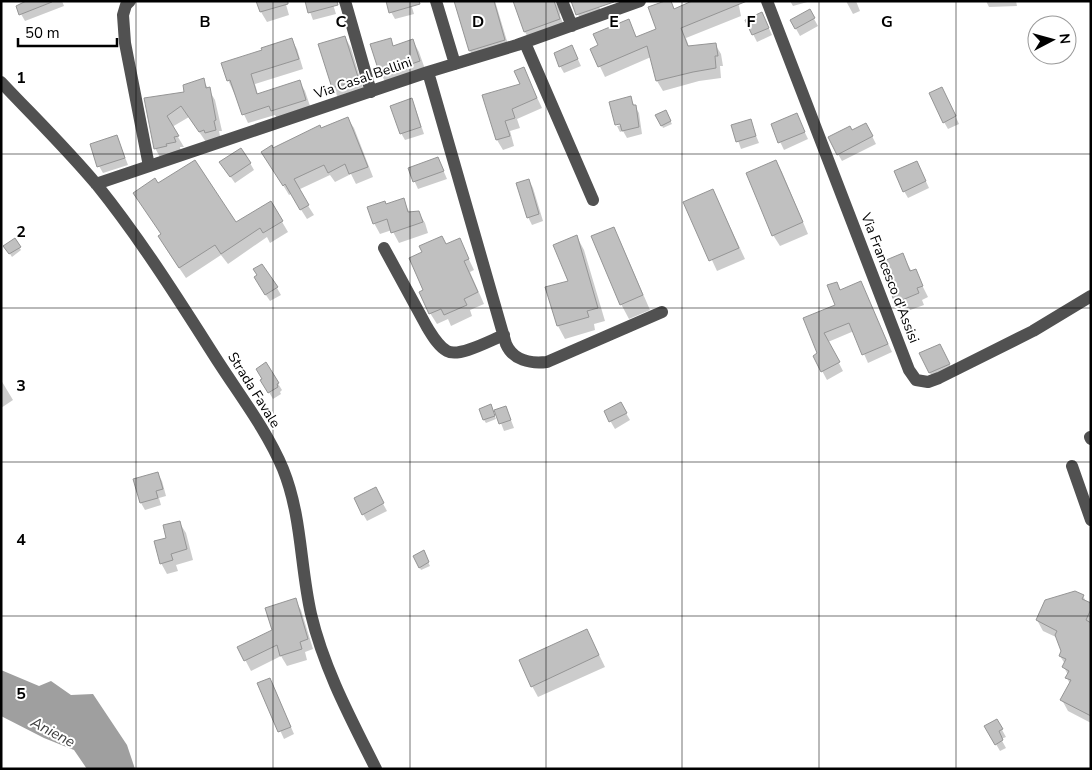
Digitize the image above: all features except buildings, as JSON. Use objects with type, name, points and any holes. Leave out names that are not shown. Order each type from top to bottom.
[{"type":"street","points":[[130,1],[123,15],[125,43],[149,166]]},
{"type":"street","points":[[346,1],[371,92]]},
{"type":"street","points":[[436,1],[455,64]]},
{"type":"street","points":[[562,1],[572,26]]},
{"type":"street","name":"Via Casal Bellini","points":[[96,184],[428,72],[525,43],[640,1]]},
{"type":"street","name":"Via Francesco d'Assisi","points":[[767,1],[909,370],[916,380],[928,382],[938,378],[1039,327],[1091,296]]},
{"type":"street","points":[[525,43],[593,200]]},
{"type":"street","points":[[428,72],[504,335],[508,348],[513,354],[526,362],[541,362],[553,359],[662,312]]},
{"type":"street","name":"Strada Favale","points":[[1,82],[96,184],[179,300],[264,433],[282,466],[296,513],[310,605],[317,634],[343,702],[376,769]]},
{"type":"street","points":[[384,248],[434,339],[446,350],[452,353],[462,352],[504,335]]},
{"type":"street","points":[[1072,466],[1088,505],[1091,520]]},
{"type":"water","name":"Aniene","points":[[1,670],[39,686],[51,681],[71,695],[93,694],[127,745],[135,769],[87,769],[74,750],[44,738],[1,716]]}]
